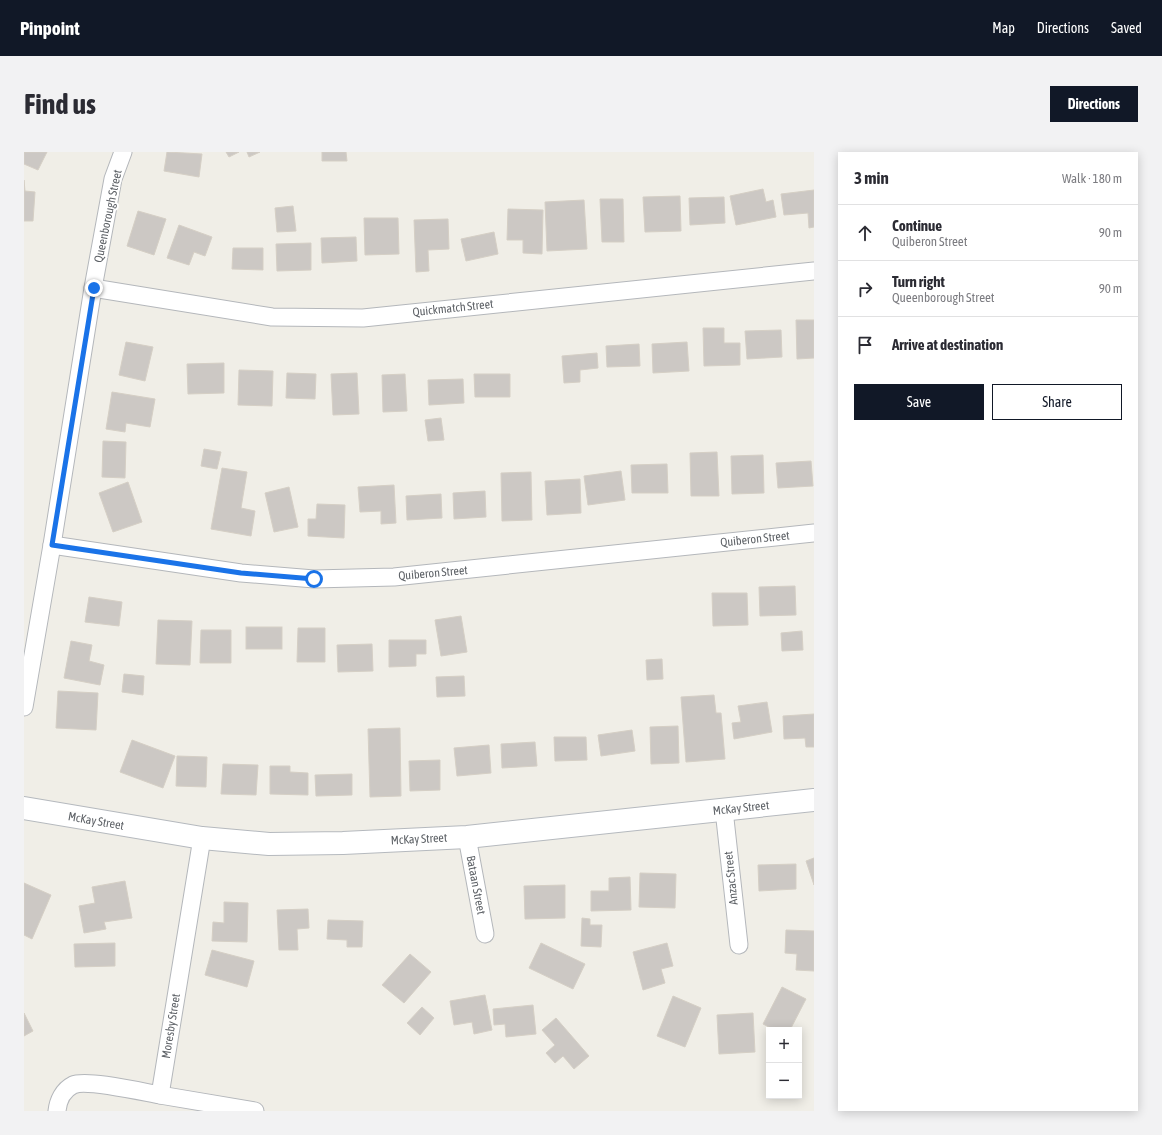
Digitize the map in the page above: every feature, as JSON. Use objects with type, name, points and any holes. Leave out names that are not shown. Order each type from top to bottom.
[{"type":"street","name":"Queenborough Street","points":[[24,706],[113,179],[123,152]]},
{"type":"street","name":"Quickmatch Street","points":[[94,288],[272,317],[363,318],[814,271]]},
{"type":"street","name":"Quiberon Street","points":[[52,545],[234,572],[314,579],[402,576],[814,533]]},
{"type":"street","name":"McKay Street","points":[[24,808],[202,838],[276,844],[343,843],[467,836],[814,800]]},
{"type":"street","name":"Anzac Street","points":[[724,810],[739,945]]},
{"type":"street","name":"Bataan Street","points":[[467,836],[486,934]]},
{"type":"street","name":"Moresby Street","points":[[160,1095],[202,838]]},
{"type":"street","points":[[57,1111],[64,1092],[74,1085],[117,1087],[255,1111]]},
{"type":"building","points":[[24,152],[47,152],[38,170],[24,164]]},
{"type":"building","points":[[167,152],[202,154],[199,177],[164,171]]},
{"type":"building","points":[[226,152],[239,152],[229,157]]},
{"type":"building","points":[[247,152],[260,152],[249,157]]},
{"type":"building","points":[[322,152],[346,152],[347,161],[322,161]]},
{"type":"building","points":[[24,180],[25,191],[35,192],[33,221],[24,221]]},
{"type":"building","points":[[763,189],[766,202],[773,200],[776,217],[736,225],[730,196]]},
{"type":"building","points":[[814,190],[814,227],[809,228],[808,213],[784,215],[781,194]]},
{"type":"building","points":[[680,196],[681,231],[645,232],[643,197]]},
{"type":"building","points":[[724,197],[725,223],[690,225],[689,198]]},
{"type":"building","points":[[600,199],[623,199],[624,242],[602,242]]},
{"type":"building","points":[[584,200],[587,249],[547,251],[545,202]]},
{"type":"building","points":[[293,206],[296,231],[277,232],[275,208]]},
{"type":"building","points":[[508,209],[543,210],[542,254],[523,253],[523,240],[507,240]]},
{"type":"building","points":[[138,211],[166,219],[154,255],[127,246]]},
{"type":"building","points":[[364,218],[398,218],[399,254],[365,255]]},
{"type":"building","points":[[448,219],[449,249],[428,250],[429,271],[416,272],[414,220]]},
{"type":"building","points":[[179,225],[212,237],[205,256],[194,252],[189,265],[167,258]]},
{"type":"building","points":[[494,232],[498,254],[466,261],[461,239]]},
{"type":"building","points":[[356,237],[357,261],[322,263],[321,238]]},
{"type":"building","points":[[311,243],[311,270],[277,271],[276,244]]},
{"type":"building","points":[[233,248],[263,248],[263,270],[232,269]]},
{"type":"building","points":[[796,320],[814,320],[814,358],[797,359]]},
{"type":"building","points":[[703,328],[724,328],[724,343],[740,343],[740,365],[704,366]]},
{"type":"building","points":[[781,330],[782,357],[747,359],[745,331]]},
{"type":"building","points":[[126,342],[153,347],[145,381],[119,375]]},
{"type":"building","points":[[687,342],[689,371],[653,373],[652,344]]},
{"type":"building","points":[[639,344],[640,366],[607,367],[606,346]]},
{"type":"building","points":[[597,353],[598,368],[580,370],[580,382],[564,383],[562,356]]},
{"type":"building","points":[[224,363],[224,393],[188,394],[187,364]]},
{"type":"building","points":[[239,370],[273,371],[272,406],[238,405]]},
{"type":"building","points":[[287,373],[316,374],[315,399],[286,398]]},
{"type":"building","points":[[357,373],[359,414],[333,415],[331,374]]},
{"type":"building","points":[[405,374],[407,411],[383,412],[382,375]]},
{"type":"building","points":[[474,374],[510,374],[510,397],[475,397]]},
{"type":"building","points":[[463,379],[464,403],[429,405],[428,380]]},
{"type":"building","points":[[112,392],[155,399],[150,427],[126,423],[125,432],[106,429]]},
{"type":"building","points":[[441,418],[444,440],[428,441],[425,420]]},
{"type":"building","points":[[103,441],[126,442],[125,478],[102,477]]},
{"type":"building","points":[[204,449],[221,452],[217,469],[201,466]]},
{"type":"building","points":[[717,452],[719,496],[691,496],[690,453]]},
{"type":"building","points":[[763,455],[764,493],[732,494],[731,456]]},
{"type":"building","points":[[811,461],[813,486],[778,488],[776,463]]},
{"type":"building","points":[[667,464],[668,493],[632,493],[631,465]]},
{"type":"building","points":[[222,468],[247,472],[241,508],[255,511],[251,536],[211,529]]},
{"type":"building","points":[[621,471],[625,500],[588,505],[584,476]]},
{"type":"building","points":[[531,472],[532,520],[502,521],[501,473]]},
{"type":"building","points":[[580,479],[581,513],[547,515],[545,481]]},
{"type":"building","points":[[128,482],[142,522],[113,532],[99,493]]},
{"type":"building","points":[[394,485],[396,523],[381,524],[381,511],[360,512],[358,487]]},
{"type":"building","points":[[289,487],[298,527],[274,532],[265,493]]},
{"type":"building","points":[[485,491],[486,517],[454,519],[453,493]]},
{"type":"building","points":[[441,494],[442,518],[407,520],[406,496]]},
{"type":"building","points":[[317,504],[345,505],[344,538],[308,536],[308,519],[316,519]]},
{"type":"building","points":[[795,586],[796,615],[760,616],[759,587]]},
{"type":"building","points":[[712,593],[747,593],[748,625],[713,626]]},
{"type":"building","points":[[89,597],[122,602],[119,626],[85,622]]},
{"type":"building","points":[[461,616],[467,652],[441,656],[435,620]]},
{"type":"building","points":[[158,620],[192,621],[190,665],[156,664]]},
{"type":"building","points":[[246,627],[282,627],[282,649],[246,649]]},
{"type":"building","points":[[298,628],[325,628],[325,662],[297,662]]},
{"type":"building","points":[[201,630],[231,630],[231,663],[200,663]]},
{"type":"building","points":[[802,631],[803,650],[782,651],[781,633]]},
{"type":"building","points":[[389,640],[426,640],[426,654],[416,654],[416,666],[389,667]]},
{"type":"building","points":[[71,641],[92,645],[89,661],[104,665],[100,685],[64,678]]},
{"type":"building","points":[[372,644],[373,671],[338,672],[337,645]]},
{"type":"building","points":[[662,659],[663,679],[647,680],[646,660]]},
{"type":"building","points":[[124,674],[144,676],[143,695],[122,692]]},
{"type":"building","points":[[464,676],[465,696],[437,697],[436,677]]},
{"type":"building","points":[[58,691],[98,693],[96,730],[56,728]]},
{"type":"building","points":[[714,695],[716,713],[721,713],[725,759],[686,762],[681,697]]},
{"type":"building","points":[[767,702],[772,732],[734,739],[732,723],[741,722],[738,706]]},
{"type":"building","points":[[814,714],[814,747],[806,747],[805,738],[784,739],[783,716]]},
{"type":"building","points":[[678,726],[679,763],[651,764],[650,727]]},
{"type":"building","points":[[400,728],[401,796],[370,797],[368,729]]},
{"type":"building","points":[[632,730],[635,751],[601,756],[598,735]]},
{"type":"building","points":[[554,737],[586,737],[587,760],[555,761]]},
{"type":"building","points":[[132,740],[175,756],[163,788],[120,772]]},
{"type":"building","points":[[535,742],[537,766],[502,768],[501,744]]},
{"type":"building","points":[[489,745],[491,773],[457,776],[454,748]]},
{"type":"building","points":[[177,756],[207,757],[206,787],[176,786]]},
{"type":"building","points":[[440,760],[440,790],[410,791],[409,761]]},
{"type":"building","points":[[223,764],[258,765],[256,795],[221,794]]},
{"type":"building","points":[[270,766],[290,766],[290,772],[308,773],[308,795],[270,794]]},
{"type":"building","points":[[352,774],[352,795],[316,796],[315,775]]},
{"type":"building","points":[[814,858],[814,885],[806,861]]},
{"type":"building","points":[[796,864],[796,889],[759,891],[758,865]]},
{"type":"building","points":[[640,873],[676,874],[675,908],[639,907]]},
{"type":"building","points":[[630,877],[631,910],[591,911],[591,891],[609,891],[609,878]]},
{"type":"building","points":[[125,881],[132,918],[104,922],[106,929],[84,933],[79,906],[95,903],[92,887]]},
{"type":"building","points":[[24,883],[51,895],[32,939],[24,935]]},
{"type":"building","points":[[565,885],[565,918],[525,919],[524,886]]},
{"type":"building","points":[[224,902],[248,903],[247,942],[212,941],[213,922],[224,923]]},
{"type":"building","points":[[308,909],[309,928],[297,929],[298,950],[279,950],[277,910]]},
{"type":"building","points":[[582,918],[590,919],[590,925],[602,925],[601,947],[581,946]]},
{"type":"building","points":[[328,920],[363,921],[362,947],[347,947],[347,940],[327,939]]},
{"type":"building","points":[[786,930],[814,931],[814,971],[796,970],[797,954],[785,953]]},
{"type":"building","points":[[115,943],[115,966],[75,967],[74,944]]},
{"type":"building","points":[[541,943],[585,964],[573,989],[529,968]]},
{"type":"building","points":[[667,943],[673,966],[661,969],[665,983],[643,990],[633,952]]},
{"type":"building","points":[[212,950],[254,961],[247,987],[205,975]]},
{"type":"building","points":[[410,954],[431,972],[404,1003],[382,985]]},
{"type":"building","points":[[782,987],[806,999],[792,1027],[769,1027],[763,1024]]},
{"type":"building","points":[[485,995],[492,1030],[474,1034],[472,1022],[454,1025],[450,1001]]},
{"type":"building","points":[[673,996],[701,1008],[685,1047],[657,1036]]},
{"type":"building","points":[[533,1005],[536,1034],[506,1037],[505,1024],[494,1025],[493,1009]]},
{"type":"building","points":[[422,1007],[434,1018],[420,1035],[407,1023]]},
{"type":"building","points":[[24,1013],[33,1031],[24,1036]]},
{"type":"building","points":[[753,1013],[755,1052],[719,1054],[717,1015]]},
{"type":"building","points":[[556,1018],[589,1056],[574,1069],[563,1056],[555,1063],[546,1053],[555,1045],[542,1030]]},
{"type":"route","points":[[94,288],[52,545],[157,562],[241,573],[314,579]]}]
